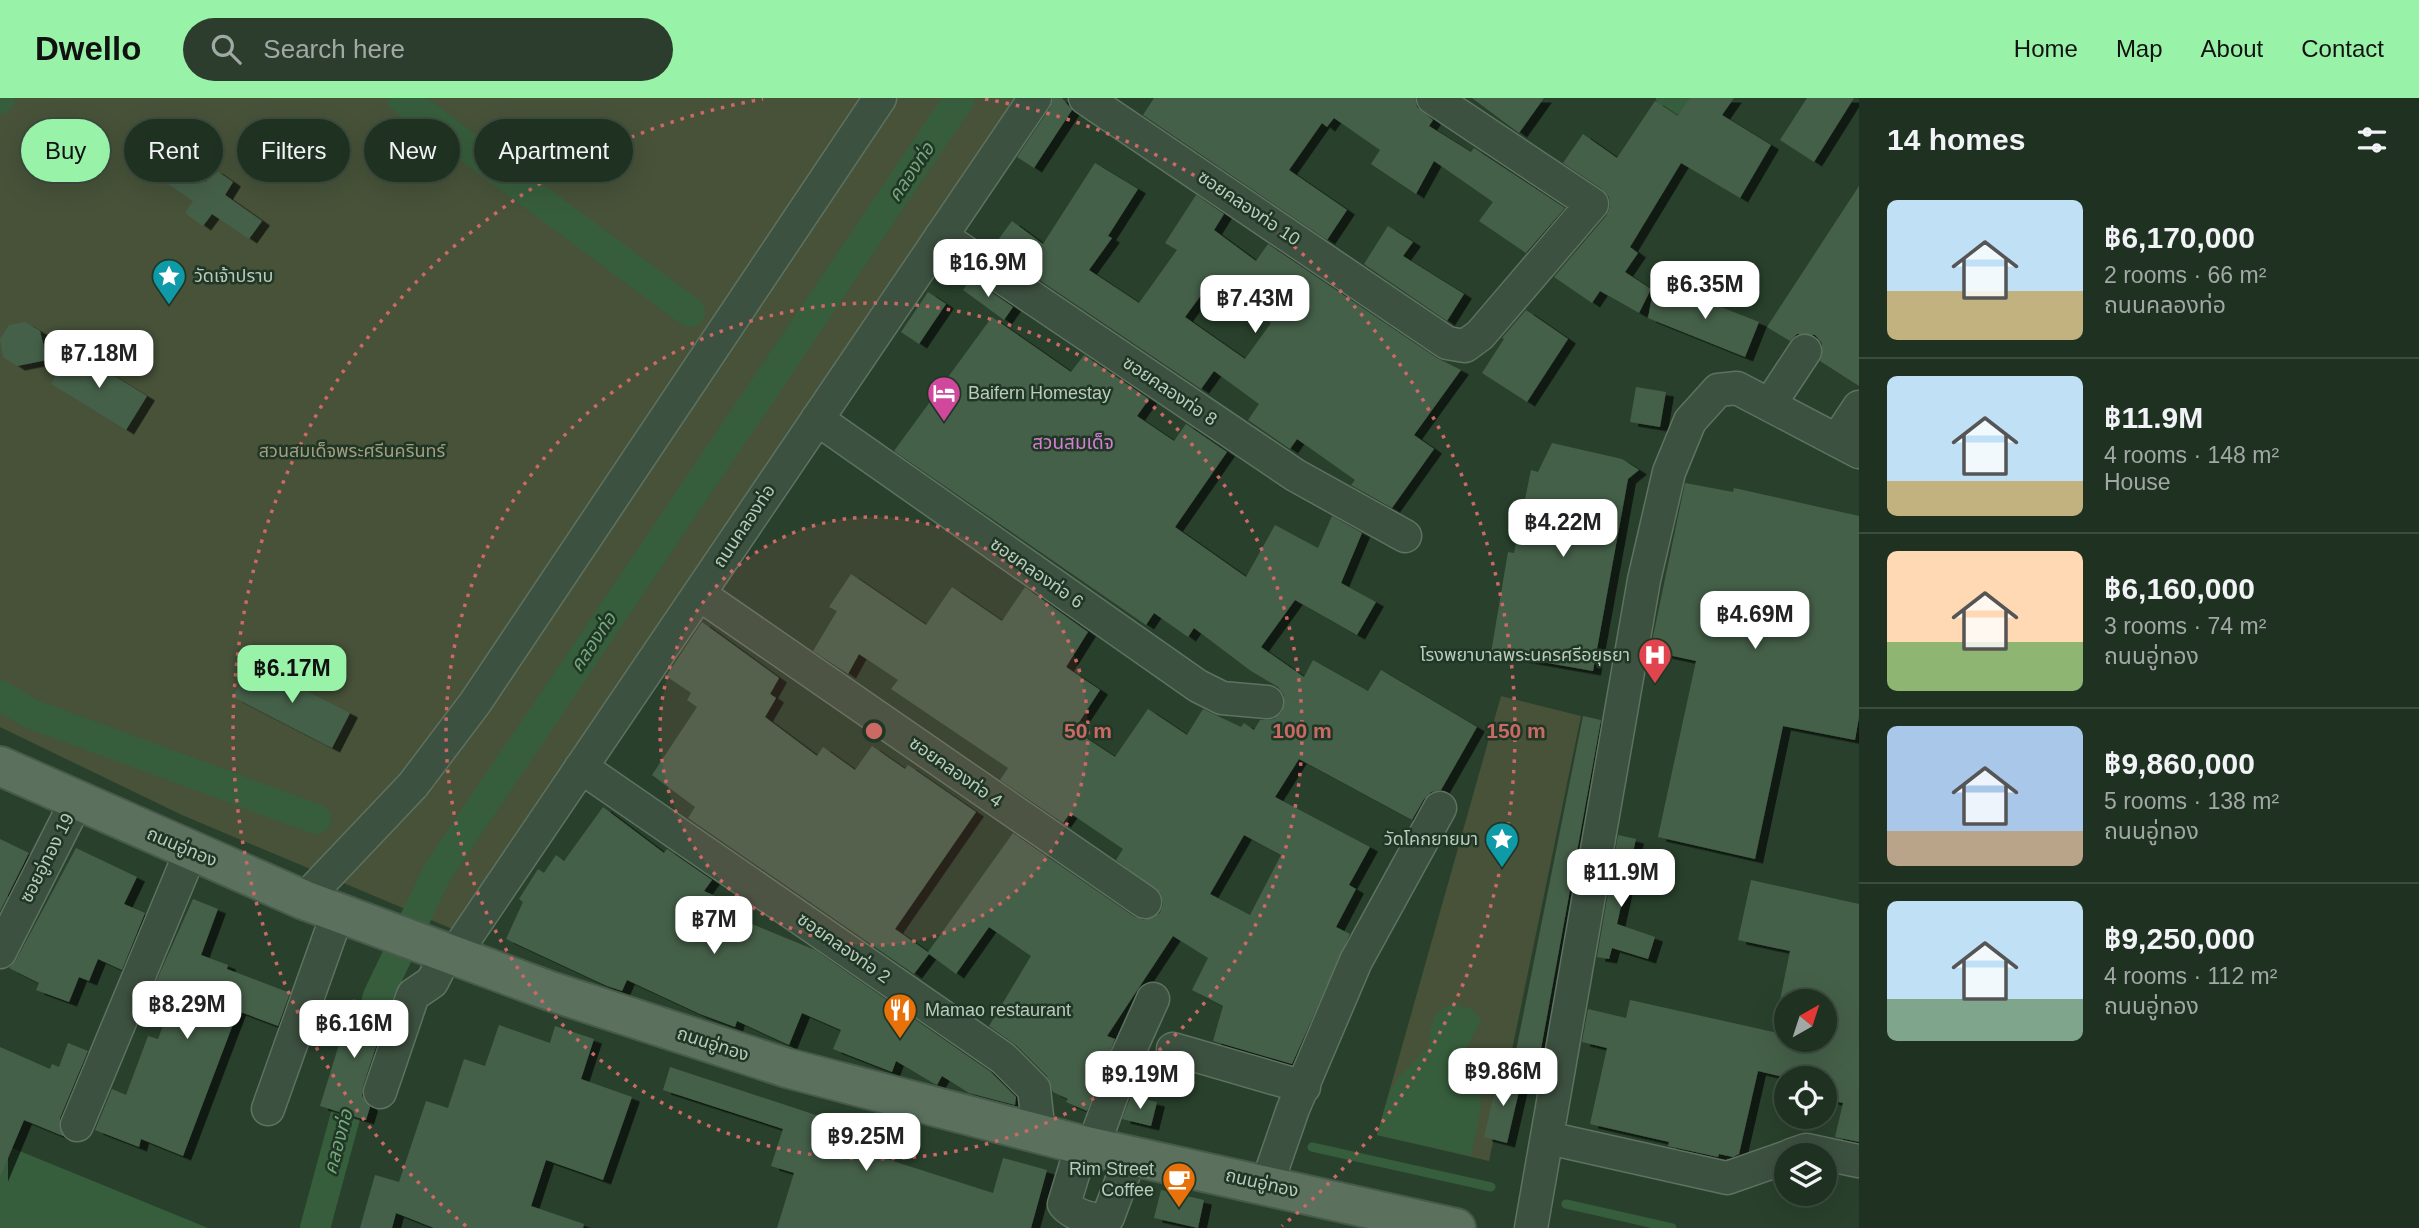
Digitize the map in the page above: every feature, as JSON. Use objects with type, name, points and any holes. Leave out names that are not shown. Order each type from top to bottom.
[{"type":"main road","name":"ถนนอู่ทอง","points":[[0,766],[76,802],[335,911],[550,991],[787,1068],[1087,1146],[1267,1184],[1385,1220],[1456,1228]]},
{"type":"street","points":[[268,1109],[335,911],[413,785],[475,703],[880,98]]},
{"type":"street","name":"ถนนคลองท่อ","points":[[380,1092],[413,995],[432,982],[446,952],[581,767],[1035,98]]},
{"type":"street","name":"ซอยคลองท่อ 10","points":[[1085,98],[1447,343],[1465,346],[1480,335],[1592,204],[1433,98]]},
{"type":"street","name":"ซอยคลองท่อ 8","points":[[941,236],[1295,475],[1405,536]]},
{"type":"street","points":[[1770,404],[1805,351]]},
{"type":"street","points":[[1531,1228],[1644,580],[1668,472],[1690,421],[1718,390],[1737,388],[1848,446],[1859,407]]},
{"type":"street","name":"ซอยคลองท่อ 6","points":[[817,419],[1198,686],[1223,698],[1267,702]]},
{"type":"street","name":"ซอยคลองท่อ 4","points":[[699,594],[1145,902]]},
{"type":"street","name":"ซอยคลองท่อ 2","points":[[581,767],[1003,1058],[1034,1090],[1039,1134]]},
{"type":"street","name":"ซอยอู่ทอง 19","points":[[0,952],[76,802]]},
{"type":"street","points":[[1267,1184],[1293,1109],[1356,961],[1440,808]]},
{"type":"street","points":[[77,1125],[191,851]]},
{"type":"street","points":[[1131,1155],[1108,1217],[1104,1221],[1074,1213],[1064,1204],[1153,999]]},
{"type":"street","points":[[1173,1049],[1304,1087]]},
{"type":"street","points":[[1548,1138],[1727,1178],[1774,1161]]},
{"type":"street","points":[[1837,1156],[1859,1161]]},
{"type":"green space","name":"สวนสมเด็จพระศรีนครินทร์","points":[[0,98],[1015,98],[455,930],[182,815],[0,727]]},
{"type":"green space","points":[[1501,696],[1581,716],[1489,1161],[1377,1135]]},
{"type":"shaded area","points":[[1453,1004],[1474,1010],[1481,1021],[1461,1057],[1480,1093],[1481,1109],[1471,1156],[1377,1135],[1389,1093],[1399,1077],[1429,1047],[1430,1030],[1437,1012]]},
{"type":"shaded area","points":[[0,1143],[208,1228],[0,1228]]},
{"type":"building","points":[[1053,98],[1062,98],[1072,110],[1034,168],[1017,157],[1050,108]]},
{"type":"building","points":[[1154,98],[1415,98],[1417,107],[1433,120],[1429,126],[1471,152],[1474,148],[1565,208],[1526,253],[1479,221],[1493,202],[1434,161],[1416,194],[1371,164],[1380,150],[1334,118],[1327,127],[1322,123],[1289,170],[1347,210],[1327,240],[1143,115]]},
{"type":"building","points":[[1472,98],[1544,98],[1519,133]]},
{"type":"building","points":[[1690,98],[1734,98],[1722,115],[1771,145],[1740,198],[1681,163],[1630,247],[1638,253],[1625,272],[1651,289],[1639,313],[1600,291],[1592,303],[1554,277],[1606,216],[1610,207],[1609,197],[1602,189],[1563,163],[1583,134],[1617,158],[1655,101],[1678,116]]},
{"type":"building","points":[[1807,98],[1854,98],[1814,162],[1780,140]]},
{"type":"building","points":[[1095,163],[1138,189],[1108,236],[1112,238],[1089,270],[1139,303],[1177,250],[1165,243],[1196,195],[1224,214],[1214,230],[1256,261],[1268,244],[1437,358],[1461,370],[1414,435],[1434,449],[1392,508],[1351,485],[1355,480],[1297,439],[1290,449],[1248,420],[1259,404],[1214,371],[1201,389],[992,248],[1012,221],[1043,244]],"holes":[[[1213,279],[1271,323],[1245,359],[1185,317]]]},
{"type":"building","points":[[223,175],[233,182],[225,195],[262,221],[249,239],[212,214],[203,226],[185,213],[193,201],[165,182],[223,182]]},
{"type":"building","points":[[1859,186],[1859,386],[1820,361],[1822,343],[1815,335],[1797,334],[1790,341],[1767,327]]},
{"type":"building","points":[[1388,226],[1413,242],[1403,256],[1464,294],[1447,321],[1364,264]]},
{"type":"building","points":[[971,278],[1013,307],[1004,320],[963,290]]},
{"type":"building","points":[[1678,290],[1759,322],[1745,357],[1648,318],[1653,291],[1673,303]]},
{"type":"building","points":[[928,292],[946,304],[919,344],[901,332]]},
{"type":"building","points":[[1526,310],[1568,339],[1527,402],[1482,373],[1504,339],[1502,338]]},
{"type":"building","points":[[992,317],[1071,372],[1084,355],[1149,399],[1137,416],[1174,441],[1186,424],[1227,452],[1175,527],[1246,577],[1275,525],[1318,548],[1332,516],[1362,533],[1341,583],[1376,602],[1357,635],[1295,600],[1261,647],[1304,677],[1313,660],[1368,691],[1381,670],[1477,727],[1441,790],[1431,792],[1424,799],[1412,820],[1299,759],[1275,797],[1370,847],[1349,885],[1356,889],[1336,927],[1350,934],[1292,1064],[1213,1041],[1223,1006],[1192,990],[1208,958],[1173,936],[1107,1036],[1115,1039],[1087,1111],[1066,1102],[1068,1099],[1053,1092],[1047,1076],[1016,1045],[989,1026],[1031,956],[989,927],[956,974],[929,954],[914,974],[688,818],[695,807],[652,775],[697,707],[687,700],[691,693],[666,676],[702,622],[779,678],[770,694],[776,698],[765,717],[817,756],[823,747],[855,770],[872,746],[905,769],[908,765],[976,812],[895,929],[928,952],[1013,833],[1135,917],[1144,920],[1160,913],[1163,904],[1161,894],[1116,860],[1123,849],[1070,813],[1063,823],[1000,780],[1008,768],[891,689],[898,680],[859,654],[848,674],[813,651],[837,611],[829,607],[851,574],[926,625],[952,587],[1002,621],[1025,587],[1088,632],[1066,667],[1100,690],[1074,730],[1115,757],[1148,709],[1187,735],[1203,709],[1241,727],[1244,723],[1254,730],[1260,720],[1274,719],[1282,712],[1284,695],[1278,687],[1251,671],[1194,628],[1188,637],[1154,613],[1146,625],[894,451]],"holes":[[[1244,835],[1281,855],[1250,915],[1210,894]]]},
{"type":"building","points":[[25,322],[40,331],[47,360],[17,366],[3,357],[0,339],[9,325]]},
{"type":"building","points":[[72,350],[147,396],[126,430],[51,384]]},
{"type":"building","points":[[1636,387],[1666,392],[1660,427],[1630,422]]},
{"type":"building","points":[[1552,443],[1622,459],[1639,470],[1628,479],[1593,671],[1491,653],[1508,552],[1514,553],[1531,470],[1538,472]]},
{"type":"building","points":[[1685,483],[1733,492],[1734,488],[1859,516],[1859,717],[1855,740],[1783,726],[1755,859],[1658,837],[1696,661],[1650,651]]},
{"type":"building","points":[[251,662],[350,713],[332,748],[233,697]]},
{"type":"building","points":[[1583,716],[1601,720],[1537,1071],[1513,1066]]},
{"type":"building","points":[[603,807],[664,853],[667,849],[712,880],[704,891],[742,908],[737,918],[815,950],[991,1072],[1016,1097],[1015,1105],[969,1093],[942,1076],[937,1085],[896,1061],[892,1072],[833,1049],[841,1030],[802,1013],[789,1045],[737,1021],[735,1027],[700,1014],[627,980],[622,991],[607,986],[506,939],[523,902],[519,899],[538,869],[544,873],[556,855],[564,861]]},
{"type":"building","points":[[1618,835],[1636,839],[1617,924],[1655,937],[1648,959],[1612,948],[1609,959],[1597,957]]},
{"type":"building","points":[[0,839],[29,853],[0,911]]},
{"type":"building","points":[[76,848],[137,877],[124,904],[145,913],[122,970],[98,959],[89,981],[79,977],[69,1002],[36,990],[39,983],[9,968],[16,960]]},
{"type":"building","points":[[1751,880],[1859,904],[1859,1142],[1835,1137],[1843,1103],[1837,1102],[1837,1066],[1774,1066],[1774,1075],[1758,1071],[1739,1154],[1733,1157],[1719,1154],[1718,1157],[1668,1146],[1669,1142],[1590,1124],[1607,1048],[1582,1042],[1588,1009],[1626,1018],[1630,1000],[1774,1032],[1774,1052],[1838,1052],[1838,989],[1782,989],[1790,951],[1738,940]]},
{"type":"building","points":[[193,899],[218,909],[201,955],[228,965],[227,969],[290,993],[278,1026],[238,1011],[183,1156],[141,1139],[139,1147],[95,1130],[112,1089],[126,1095],[148,1036],[158,1039],[175,993],[155,984]]},
{"type":"building","points":[[353,999],[388,1010],[363,1086],[362,1096],[370,1107],[366,1120],[320,1106]]},
{"type":"building","points":[[499,1025],[550,1043],[555,1026],[594,1039],[581,1079],[632,1097],[603,1180],[546,1160],[531,1206],[584,1224],[583,1228],[434,1228],[396,1213],[392,1228],[360,1228],[375,1175],[399,1182],[426,1101],[448,1108],[464,1059],[485,1066]]},
{"type":"building","points":[[68,1043],[88,1051],[60,1118],[63,1136],[24,1120],[0,1177],[0,1047],[50,1069],[52,1064],[59,1067]]},
{"type":"building","points":[[670,1067],[846,1125],[847,1121],[878,1131],[871,1154],[993,1193],[1003,1158],[1047,1170],[1031,1228],[777,1228],[794,1173],[771,1166],[783,1129],[663,1090]]},
{"type":"building","points":[[1499,1073],[1522,1078],[1507,1143],[1484,1137]]},
{"type":"building","points":[[1131,1096],[1157,1102],[1151,1126],[1122,1119]]},
{"type":"building","name":"Rim Street Coffee","points":[[1161,1190],[1204,1200],[1198,1228],[1154,1218]]},
{"type":"waterway","points":[[402,98],[690,312]]},
{"type":"waterway","name":"คลองท่อ","points":[[315,1228],[378,996],[437,873],[960,98]]},
{"type":"waterway","points":[[1671,98],[1698,119]]},
{"type":"waterway","points":[[0,695],[29,713],[316,819]]},
{"type":"waterway","points":[[1312,1147],[1491,1187]]},
{"type":"waterway","points":[[1566,1204],[1672,1228]]},
{"type":"place","name":"วัดเจ้าปราบ","points":[[169,306]]},
{"type":"place","name":"Baifern Homestay","points":[[944,423]]},
{"type":"place","name":"โรงพยาบาลพระนครศรีอยุธยา","points":[[1655,685]]},
{"type":"place","name":"วัดโคกยายมา","points":[[1502,869]]},
{"type":"place","name":"Mamao restaurant","points":[[900,1040]]},
{"type":"place","name":"Rim Street Coffee","points":[[1179,1209]]},
{"type":"district","name":"สวนสมเด็จ","points":[[1073,442]]}]
